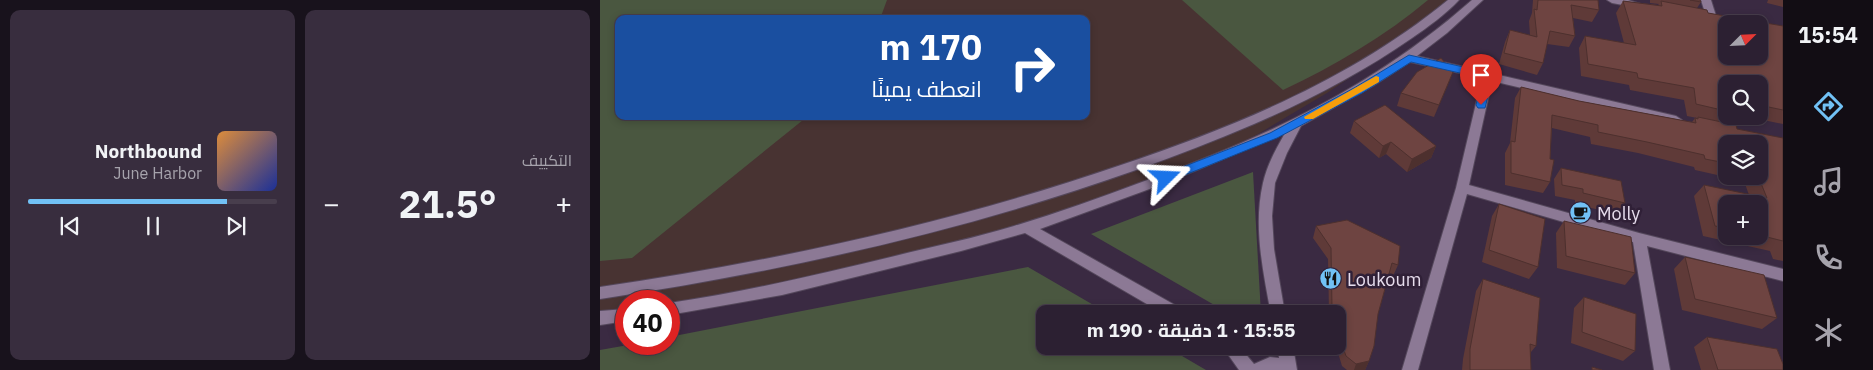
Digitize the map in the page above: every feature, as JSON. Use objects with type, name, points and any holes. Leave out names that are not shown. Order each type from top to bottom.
[{"type":"street","points":[[600,293],[697,279],[858,247],[987,214],[1083,183],[1217,134],[1304,98],[1388,52],[1429,22],[1454,0]]},
{"type":"street","points":[[680,307],[806,283],[1027,228],[1184,172],[1296,124],[1358,90],[1409,58],[1448,28],[1478,0]]},
{"type":"street","points":[[1612,0],[1648,7]]},
{"type":"street","points":[[1706,0],[1711,19]]},
{"type":"street","points":[[1409,58],[1688,123]]},
{"type":"street","points":[[1410,370],[1462,188],[1488,76]]},
{"type":"street","points":[[1276,305],[1269,262],[1266,204],[1275,166],[1296,124]]},
{"type":"street","points":[[1462,188],[1639,238],[1783,275]]},
{"type":"street","points":[[1027,228],[1160,305]]},
{"type":"street","points":[[1639,238],[1662,370]]},
{"type":"street","points":[[600,318],[615,316]]},
{"type":"street","points":[[1236,355],[1249,370]]},
{"type":"street","points":[[1286,355],[1289,370]]},
{"type":"street","points":[[1258,370],[1267,364],[1275,364],[1289,370]]},
{"type":"shaded area","points":[[600,0],[1456,0],[1388,52],[1327,93],[1258,134],[1184,172],[1099,206],[749,297],[680,307],[680,290],[615,290],[615,318],[600,320]]},
{"type":"green space","points":[[600,0],[887,0],[881,15],[615,15],[615,120],[803,120],[632,258],[600,261]]},
{"type":"green space","points":[[1182,0],[1428,0],[1394,26],[1358,49],[1321,71],[1283,90]]},
{"type":"green space","points":[[1253,172],[1260,305],[1214,305],[1091,234]]},
{"type":"green space","points":[[1028,267],[1093,305],[1036,305],[1036,355],[1180,355],[1206,370],[600,370],[600,350],[615,347],[615,355],[680,355],[680,335]]},
{"type":"building","points":[[1538,0],[1598,0],[1599,10],[1571,5],[1575,36],[1550,31],[1543,63],[1504,53],[1510,30],[1537,37],[1534,9],[1537,10]]},
{"type":"building","points":[[1623,1],[1662,6],[1661,1],[1707,10],[1708,13],[1720,15],[1718,15],[1718,65],[1768,65],[1768,23],[1783,26],[1783,110],[1768,107],[1768,75],[1718,75],[1718,109],[1696,104],[1694,88],[1638,78],[1637,73],[1588,64],[1585,36],[1636,45]]},
{"type":"building","points":[[1441,58],[1453,72],[1439,105],[1401,93],[1417,72]]},
{"type":"building","points":[[1521,87],[1579,101],[1696,123],[1695,118],[1698,119],[1698,117],[1718,121],[1718,125],[1736,125],[1737,129],[1768,135],[1718,135],[1718,161],[1705,159],[1704,155],[1598,132],[1598,125],[1552,115],[1550,159],[1554,160],[1550,182],[1511,173],[1511,141],[1515,142]]},
{"type":"building","points":[[1385,105],[1436,146],[1412,159],[1391,142],[1383,146],[1354,121]]},
{"type":"building","points":[[1768,135],[1783,138],[1783,241],[1768,237],[1768,195],[1766,195],[1762,185],[1768,185]]},
{"type":"building","points":[[1561,168],[1621,181],[1625,203],[1583,193],[1583,189],[1562,185]]},
{"type":"building","points":[[1704,185],[1752,195],[1718,195],[1718,227],[1715,226]]},
{"type":"building","points":[[1499,204],[1545,219],[1538,267],[1489,250]]},
{"type":"building","points":[[1347,220],[1400,246],[1398,265],[1392,263],[1378,314],[1374,346],[1369,361],[1356,364],[1346,356],[1346,305],[1332,305],[1331,248],[1316,226]]},
{"type":"building","points":[[1564,221],[1631,237],[1635,273],[1566,256]]},
{"type":"building","points":[[1685,257],[1764,275],[1777,318],[1695,299]]},
{"type":"building","points":[[1483,279],[1540,298],[1536,346],[1530,344],[1531,370],[1470,370],[1470,349]]},
{"type":"building","points":[[1584,297],[1636,314],[1635,351],[1582,332]]},
{"type":"building","points":[[1707,337],[1777,349],[1783,364],[1783,370],[1718,370]]},
{"type":"slow traffic","points":[[1309,117],[1376,79]]},
{"type":"place","name":"Molly","points":[[1581,213]]},
{"type":"place","name":"Loukoum","points":[[1331,279]]},
{"type":"route","points":[[1166,178],[1274,135],[1358,90],[1409,58],[1488,76],[1481,105]]}]
